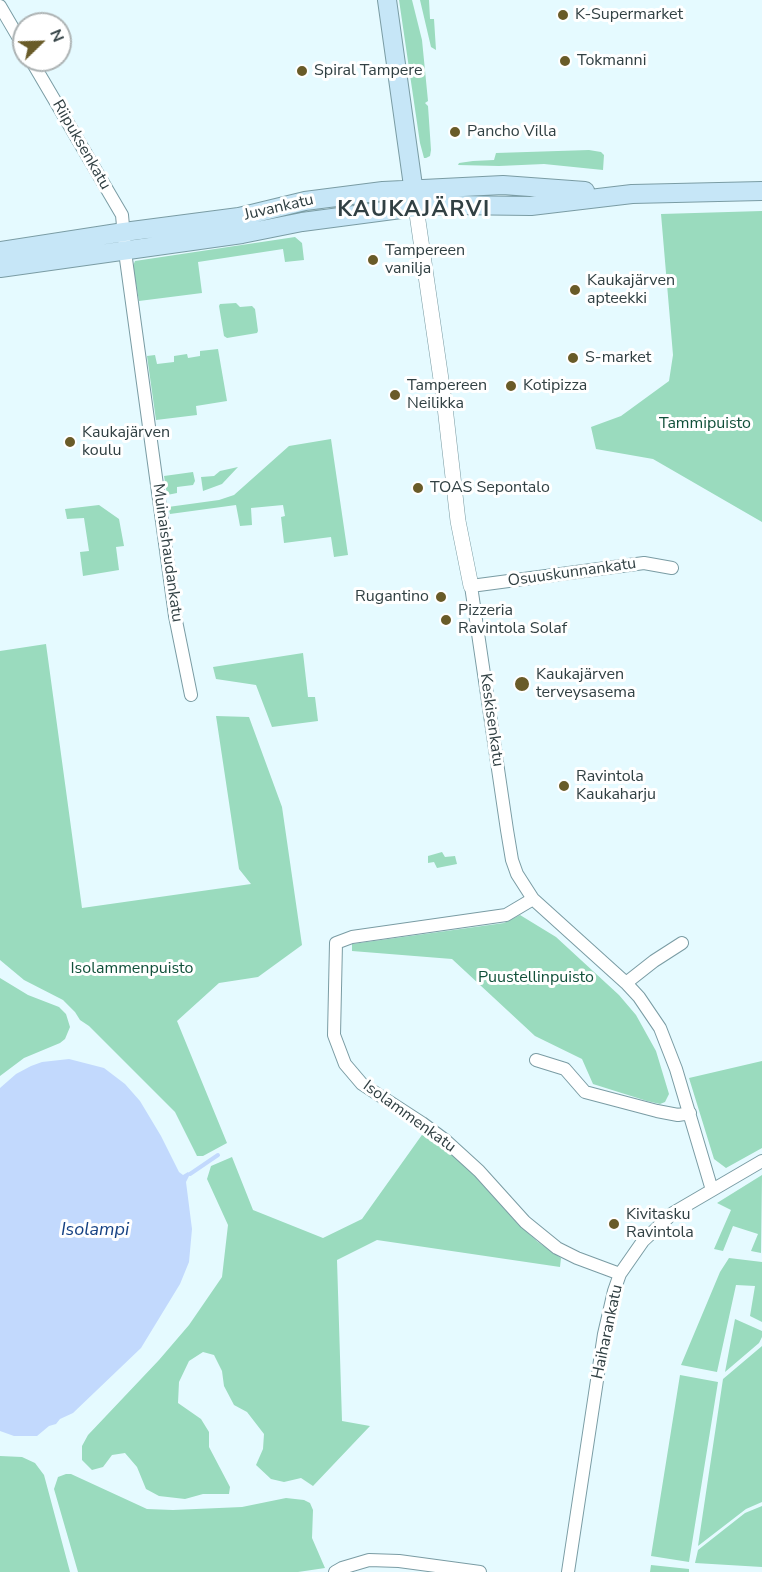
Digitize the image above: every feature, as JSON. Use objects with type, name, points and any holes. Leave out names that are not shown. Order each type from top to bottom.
[{"type":"main road","points":[[387,0],[415,198]]},
{"type":"main road","name":"Juvankatu","points":[[0,268],[242,234],[415,198],[503,185],[632,194],[762,191]]},
{"type":"main road","name":"Juvankatu","points":[[0,251],[239,217],[318,199],[415,198]]},
{"type":"street","points":[[0,6],[12,26]]},
{"type":"street","name":"Riipuksenkatu","points":[[38,72],[122,215],[124,232]]},
{"type":"street","name":"Keskisenkatu","points":[[415,198],[445,407],[458,520],[471,586],[512,860],[533,899],[626,983],[639,997],[660,1028],[668,1045],[690,1113],[712,1190]]},
{"type":"street","name":"Muinaishaudankatu","points":[[124,232],[175,616],[191,695]]},
{"type":"street","name":"Osuuskunnankatu","points":[[471,586],[644,563],[672,568]]},
{"type":"street","name":"Isolammenkatu","points":[[533,899],[506,915],[352,937],[336,943],[334,1035],[345,1064],[362,1084],[445,1140],[479,1171],[525,1222],[557,1248],[576,1258],[620,1274]]},
{"type":"street","points":[[626,983],[654,961],[682,944]]},
{"type":"street","points":[[536,1060],[565,1069],[585,1092],[678,1115],[690,1113]]},
{"type":"street","name":"Haiharankatu","points":[[568,1572],[604,1334],[620,1274],[643,1241],[673,1213],[762,1161]]},
{"type":"street","points":[[335,1572],[369,1560],[399,1561],[480,1572]]},
{"type":"green space","points":[[399,0],[412,0],[422,40],[428,101],[425,103],[428,106],[431,150],[430,156],[426,158],[424,158],[420,143]]},
{"type":"green space","points":[[420,0],[429,0],[430,19],[434,19],[436,50],[431,47]]},
{"type":"green space","points":[[589,150],[601,152],[604,155],[603,170],[544,164],[458,165],[473,161],[494,160],[496,153]]},
{"type":"green space","name":"Tammipuisto","points":[[762,211],[762,522],[653,459],[596,449],[591,427],[621,416],[669,381],[673,355],[661,214]]},
{"type":"green space","points":[[295,237],[302,243],[304,260],[285,262],[283,249],[198,262],[202,293],[139,301],[133,266],[135,261]]},
{"type":"green space","points":[[236,303],[240,307],[252,306],[255,309],[257,333],[227,338],[224,336],[219,306]]},
{"type":"green space","points":[[218,349],[227,401],[196,406],[197,415],[156,420],[147,356],[155,355],[157,364],[174,362],[174,356],[187,354],[188,358],[200,356],[200,351]]},
{"type":"green space","points":[[331,439],[348,555],[334,557],[331,537],[284,543],[281,517],[285,516],[283,505],[251,508],[252,525],[240,526],[236,505],[170,514],[168,507],[219,500],[234,495],[289,446]]},
{"type":"green space","points":[[238,467],[222,484],[203,491],[201,477],[214,476],[220,471]]},
{"type":"green space","points":[[193,472],[195,481],[193,485],[177,487],[177,493],[167,495],[164,476]]},
{"type":"green space","points":[[99,505],[119,519],[124,546],[116,547],[119,570],[83,576],[80,552],[89,551],[84,518],[67,519],[65,509]]},
{"type":"green space","name":"Isolammenpuisto","points":[[46,644],[82,908],[251,884],[239,869],[216,716],[249,717],[282,807],[302,945],[258,977],[219,983],[177,1021],[227,1143],[203,1156],[197,1156],[175,1112],[89,1026],[80,1020],[63,1000],[24,980],[0,960],[0,651]]},
{"type":"green space","points":[[303,653],[308,697],[315,697],[318,721],[272,727],[256,685],[216,679],[213,667]]},
{"type":"green space","points":[[442,852],[445,857],[455,856],[457,864],[437,868],[434,862],[428,863],[428,856]]},
{"type":"green space","name":"Puustellinpuisto","points":[[520,915],[556,937],[619,995],[636,1015],[656,1051],[669,1094],[665,1102],[660,1104],[647,1101],[593,1084],[582,1059],[535,1036],[452,959],[352,951],[352,944],[504,923]]},
{"type":"green space","points":[[0,978],[28,995],[59,1007],[66,1014],[70,1027],[65,1039],[60,1043],[24,1058],[0,1076]]},
{"type":"green space","points":[[762,1061],[762,1148],[726,1168],[714,1159],[689,1078]]},
{"type":"green space","points":[[424,1132],[462,1162],[517,1223],[561,1258],[560,1267],[377,1240],[337,1260],[342,1421],[370,1426],[313,1486],[301,1478],[284,1482],[271,1479],[256,1465],[263,1449],[264,1434],[247,1412],[234,1405],[224,1386],[222,1371],[214,1355],[203,1352],[189,1361],[179,1382],[178,1403],[201,1419],[209,1432],[209,1447],[230,1487],[229,1494],[203,1494],[185,1499],[159,1496],[146,1489],[137,1467],[125,1453],[112,1455],[103,1467],[92,1470],[82,1460],[82,1446],[88,1435],[189,1325],[222,1277],[228,1225],[207,1179],[211,1166],[232,1157],[253,1210],[323,1238],[362,1219]]},
{"type":"green space","points":[[762,1175],[761,1253],[751,1251],[758,1234],[733,1226],[723,1251],[714,1249],[731,1210],[717,1203]]},
{"type":"green space","points":[[729,1258],[762,1262],[762,1322],[750,1316],[755,1286],[736,1285],[717,1372],[681,1365],[720,1272]]},
{"type":"green space","points":[[735,1319],[762,1331],[762,1337],[759,1343],[725,1372]]},
{"type":"green space","points":[[762,1346],[762,1502],[746,1509],[698,1546],[723,1379]]},
{"type":"green space","points":[[680,1375],[718,1382],[689,1562],[651,1556]]},
{"type":"green space","points":[[0,1456],[22,1457],[35,1463],[44,1475],[70,1572],[0,1572]]},
{"type":"green space","points":[[71,1474],[147,1509],[242,1507],[286,1498],[304,1500],[310,1503],[313,1510],[312,1538],[325,1568],[298,1572],[78,1572],[54,1489],[58,1477]]},
{"type":"green space","points":[[762,1506],[762,1567],[695,1563],[698,1550],[745,1513]]},
{"type":"green space","points":[[651,1565],[689,1569],[689,1572],[650,1572]]},
{"type":"water","name":"Isolampi","points":[[69,1059],[104,1068],[125,1084],[140,1101],[179,1172],[183,1175],[188,1172],[190,1174],[186,1182],[192,1229],[189,1262],[180,1284],[141,1348],[73,1413],[49,1426],[37,1436],[14,1436],[0,1431],[0,1088],[16,1074],[31,1066],[42,1062]]},
{"type":"waterway","points":[[190,1174],[218,1155]]},
{"type":"place","name":"K-Supermarket","points":[[563,15]]},
{"type":"place","name":"Tokmanni","points":[[565,61]]},
{"type":"place","name":"Spiral Tampere","points":[[302,71]]},
{"type":"place","name":"Pancho Villa","points":[[455,132]]},
{"type":"place","name":"Tampereen vanilja","points":[[373,260]]},
{"type":"place","name":"Kaukajärven apteekki","points":[[575,290]]},
{"type":"place","name":"S-market","points":[[573,358]]},
{"type":"place","name":"Kotipizza","points":[[511,386]]},
{"type":"place","name":"Tampereen Neilikka","points":[[395,395]]},
{"type":"place","name":"Kaukajärven koulu","points":[[70,442]]},
{"type":"place","name":"TOAS Sepontalo","points":[[418,488]]},
{"type":"place","name":"Rugantino","points":[[441,597]]},
{"type":"place","name":"Pizzeria Ravintola Solaf","points":[[446,620]]},
{"type":"place","name":"Kaukajärven terveysasema","points":[[522,684]]},
{"type":"place","name":"Ravintola Kaukaharju","points":[[564,786]]},
{"type":"place","name":"Kivitasku Ravintola","points":[[614,1224]]},
{"type":"district","name":"KAUKAJÄRVI","points":[[414,211]]}]
